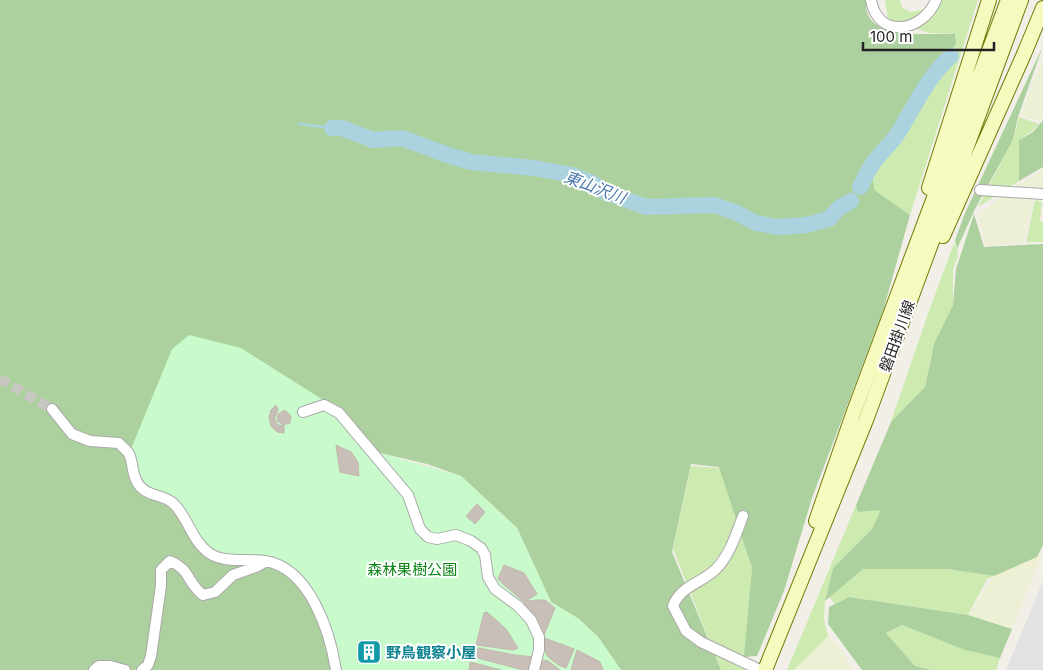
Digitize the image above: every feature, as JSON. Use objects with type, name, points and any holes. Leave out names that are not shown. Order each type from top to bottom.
[{"type":"main road","points":[[892,311],[909,250],[989,0]]},
{"type":"main road","name":"磐田掛川線","points":[[764,670],[782,613],[1008,0]]},
{"type":"main road","name":"磐田掛川線","points":[[764,670],[866,420],[1022,0]]},
{"type":"main road","points":[[866,420],[889,372],[940,244],[1043,8]]},
{"type":"street","points":[[871,0],[878,18],[890,26],[900,27],[909,27],[918,22],[934,6],[936,0]]},
{"type":"street","points":[[980,190],[1043,194]]},
{"type":"street","points":[[303,412],[324,405],[339,413],[408,495],[420,529],[428,537],[437,539],[456,535],[471,540],[481,548],[485,555],[488,577],[495,589],[518,606],[531,620],[538,637],[540,650],[534,670]]},
{"type":"street","points":[[52,409],[72,434],[90,441],[119,443],[129,454],[136,481],[148,494],[172,502],[181,513],[200,545],[210,554],[228,560],[266,561],[279,565],[302,582],[322,620],[332,646],[336,670]]},
{"type":"street","points":[[743,516],[730,547],[720,563],[701,581],[684,589],[676,597],[672,606],[686,631],[700,642],[738,666],[760,670]]},
{"type":"street","points":[[142,670],[148,665],[151,656],[161,586],[161,570],[165,565],[170,561],[177,564],[188,573],[195,588],[203,595],[215,592],[233,575],[266,561]]},
{"type":"street","points":[[94,670],[99,666],[110,666],[125,670]]},
{"type":"green space","points":[[0,0],[866,0],[867,12],[872,21],[881,27],[905,33],[955,34],[956,44],[871,162],[874,190],[910,215],[883,311],[812,498],[784,591],[757,656],[744,657],[752,568],[719,467],[691,464],[672,552],[721,670],[621,670],[598,637],[579,619],[551,602],[517,528],[461,476],[427,464],[380,453],[320,398],[328,579],[335,670],[0,670]]},
{"type":"green space","points":[[885,0],[900,0],[902,7],[910,12],[936,7],[938,0],[978,0],[910,215],[872,192],[871,164],[956,44],[955,34],[929,33],[888,19]]},
{"type":"green space","points":[[1043,46],[1018,117],[1013,140],[975,209],[957,249],[955,240],[965,213]]},
{"type":"green space","points":[[1041,62],[1043,62],[1043,117],[1039,121],[1020,115]]},
{"type":"green space","points":[[1019,117],[1039,124],[1019,140],[1019,181],[978,207],[1014,138]]},
{"type":"green space","points":[[1043,120],[1043,167],[1019,181],[1019,140],[1033,132]]},
{"type":"green space","points":[[1043,170],[1043,193],[1013,188]]},
{"type":"green space","points":[[1002,196],[1034,200],[1023,243],[985,246],[978,215]]},
{"type":"green space","points":[[1035,200],[1042,202],[1040,221],[1043,222],[1043,242],[1026,242]]},
{"type":"green space","points":[[974,214],[984,247],[1043,244],[1043,545],[1037,557],[994,576],[947,569],[863,569],[825,601],[833,568],[872,529],[881,510],[858,512],[856,505],[891,422],[925,387],[934,344],[953,305],[956,269]]},
{"type":"green space","points":[[954,243],[958,256],[953,270],[953,305],[932,352],[925,387],[889,427],[929,311]]},
{"type":"green space","name":"森林果樹公園","points":[[189,335],[241,348],[320,398],[380,453],[461,476],[517,528],[551,602],[579,619],[598,637],[621,670],[337,670],[309,586],[301,577],[265,562],[214,555],[180,512],[141,487],[129,454],[172,349]]},
{"type":"green space","points":[[691,466],[720,468],[752,568],[746,657],[743,662],[746,663],[744,670],[721,670],[673,549]]},
{"type":"green space","points":[[856,505],[859,512],[882,509],[872,529],[833,568],[825,601],[824,619],[828,636],[794,670],[787,670]]},
{"type":"green space","points":[[1042,554],[1012,629],[968,616],[992,577]]},
{"type":"green space","points":[[863,569],[947,569],[994,576],[987,579],[968,615],[849,597],[835,604],[829,597]]},
{"type":"green space","points":[[849,597],[968,615],[1012,629],[1000,658],[965,650],[902,625],[886,633],[915,666],[931,670],[862,670],[828,624],[829,607]]},
{"type":"green space","points":[[902,625],[969,651],[1000,658],[996,670],[931,670],[915,666],[886,633]]},
{"type":"green space","points":[[828,636],[842,650],[852,670],[794,670]]},
{"type":"shaded area","points":[[1043,581],[1043,670],[1006,670]]},
{"type":"building","points":[[276,405],[278,410],[275,421],[278,425],[284,426],[284,433],[277,432],[271,426],[269,418],[271,410]]},
{"type":"building","points":[[285,410],[291,416],[290,423],[283,425],[277,421],[278,414]]},
{"type":"building","points":[[336,445],[351,452],[358,462],[359,476],[340,472]]},
{"type":"building","points":[[477,504],[485,512],[475,524],[466,516]]},
{"type":"building","points":[[504,565],[524,573],[537,594],[524,602],[502,583],[498,579]]},
{"type":"building","points":[[545,600],[555,608],[544,635],[541,635],[521,605],[527,601]]},
{"type":"building","points":[[487,612],[506,629],[518,648],[513,650],[476,645],[484,613]]},
{"type":"building","points":[[542,637],[574,649],[566,668],[547,656]]},
{"type":"building","points":[[479,648],[534,657],[529,670],[523,670],[470,656],[471,651]]},
{"type":"building","points":[[577,650],[600,662],[603,670],[571,670]]},
{"type":"building","points":[[541,660],[548,661],[560,670],[538,670]]},
{"type":"building","points":[[470,662],[501,670],[469,670]]},
{"type":"waterway","name":"東山沢川","points":[[860,187],[873,164],[896,136],[927,84],[951,56]]},
{"type":"waterway","points":[[299,124],[332,128]]},
{"type":"waterway","name":"東山沢川","points":[[332,128],[342,128],[373,140],[402,138],[471,162],[534,168],[572,175],[594,184],[605,192],[646,207],[714,205],[737,213],[756,223],[778,227],[806,225],[829,219],[839,208],[851,201]]},
{"type":"tunnel","points":[[0,379],[52,409]]},
{"type":"place","name":"野鳥観察小屋","points":[[369,652]]}]
